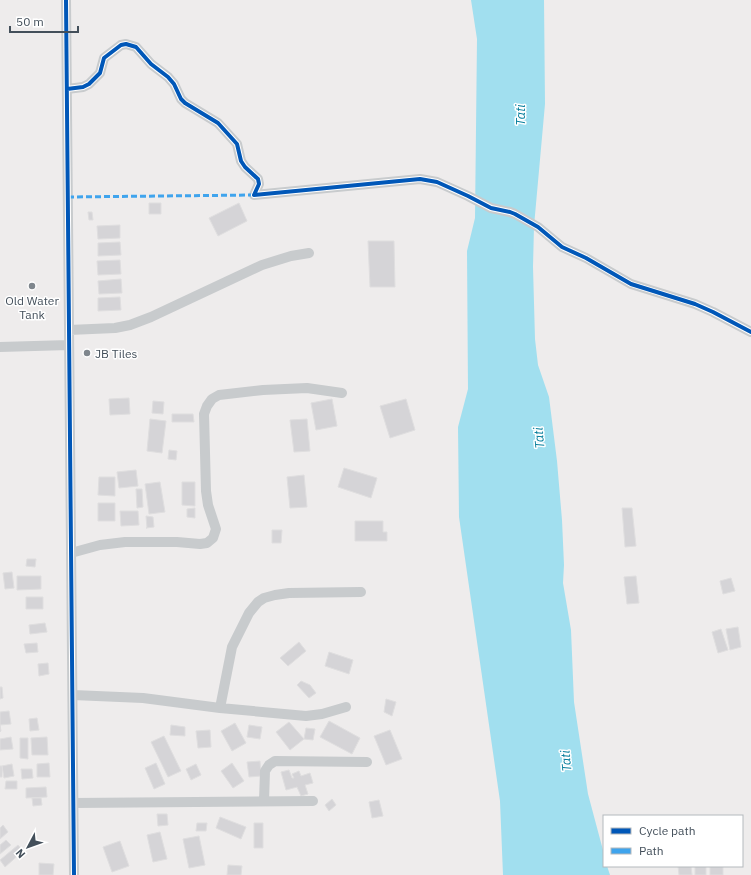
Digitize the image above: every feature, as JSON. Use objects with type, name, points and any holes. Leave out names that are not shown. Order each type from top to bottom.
[{"type":"street","points":[[66,0],[74,875]]},
{"type":"street","points":[[67,89],[83,87],[89,84],[100,73],[104,58],[121,45],[132,45],[136,47],[151,64],[168,77],[185,103],[218,123],[237,144],[241,161],[245,167],[258,179],[259,184],[254,195],[420,179],[437,182],[491,208],[515,214],[538,227],[562,247],[586,258],[631,284],[695,304],[751,332]]},
{"type":"street","points":[[69,330],[115,328],[130,325],[151,317],[262,265],[291,256],[309,253]]},
{"type":"street","points":[[0,347],[69,345]]},
{"type":"street","points":[[72,553],[100,545],[125,542],[177,542],[200,544],[207,543],[213,538],[216,529],[208,505],[206,491],[204,414],[212,399],[219,395],[263,390],[308,388],[342,393]]},
{"type":"street","points":[[220,708],[232,647],[249,613],[258,602],[264,598],[289,593],[361,592]]},
{"type":"street","points":[[73,695],[143,698],[220,708],[306,716],[322,714],[346,707]]},
{"type":"street","points":[[264,801],[264,771],[268,765],[275,762],[367,762]]},
{"type":"street","points":[[74,803],[313,801]]},
{"type":"water","name":"Tati","points":[[471,0],[544,0],[545,104],[534,226],[533,267],[535,339],[538,365],[549,397],[557,461],[562,520],[564,565],[563,583],[571,630],[574,702],[588,794],[603,850],[603,867],[607,867],[610,875],[503,875],[500,801],[459,517],[458,427],[468,389],[467,251],[475,218],[477,39]]},
{"type":"building","points":[[149,203],[161,203],[161,214],[149,214]]},
{"type":"building","points":[[239,203],[247,221],[218,236],[209,218]]},
{"type":"building","points":[[88,212],[92,212],[93,220],[89,220]]},
{"type":"building","points":[[120,225],[120,238],[98,239],[97,226]]},
{"type":"building","points":[[368,241],[394,241],[395,287],[370,287]]},
{"type":"building","points":[[120,242],[121,255],[98,256],[98,243]]},
{"type":"building","points":[[120,260],[121,274],[98,275],[97,261]]},
{"type":"building","points":[[121,279],[122,293],[99,294],[98,281]]},
{"type":"building","points":[[120,297],[121,310],[98,311],[98,298]]},
{"type":"building","points":[[129,398],[130,414],[110,415],[109,399]]},
{"type":"building","points":[[332,399],[337,426],[316,430],[311,403]]},
{"type":"building","points":[[406,399],[415,430],[390,438],[380,406]]},
{"type":"building","points":[[153,401],[164,402],[163,414],[152,413]]},
{"type":"building","points":[[172,414],[193,414],[194,422],[172,422]]},
{"type":"building","points":[[150,419],[166,421],[162,453],[147,451]]},
{"type":"building","points":[[307,419],[310,451],[294,452],[290,420]]},
{"type":"building","points":[[169,450],[177,451],[176,460],[168,459]]},
{"type":"building","points":[[344,468],[377,478],[371,498],[338,487]]},
{"type":"building","points":[[136,470],[138,486],[119,488],[117,472]]},
{"type":"building","points":[[304,475],[307,507],[290,508],[287,477]]},
{"type":"building","points":[[99,477],[115,477],[115,496],[98,495]]},
{"type":"building","points":[[160,482],[165,512],[149,514],[145,484]]},
{"type":"building","points":[[182,482],[195,482],[195,506],[182,505]]},
{"type":"building","points":[[136,489],[142,489],[143,507],[137,508]]},
{"type":"building","points":[[98,503],[115,503],[115,521],[98,521]]},
{"type":"building","points":[[195,508],[195,518],[187,517],[187,509]]},
{"type":"building","points":[[622,508],[632,508],[636,546],[625,547]]},
{"type":"building","points":[[120,511],[138,511],[139,525],[121,526]]},
{"type":"building","points":[[146,516],[153,517],[154,527],[147,528]]},
{"type":"building","points":[[355,521],[383,521],[383,532],[387,532],[387,541],[355,541]]},
{"type":"building","points":[[272,530],[282,530],[281,543],[272,543]]},
{"type":"building","points":[[27,559],[36,559],[35,567],[26,566]]},
{"type":"building","points":[[12,572],[14,588],[5,589],[3,573]]},
{"type":"building","points":[[17,576],[41,576],[41,589],[17,590]]},
{"type":"building","points":[[636,576],[639,603],[627,604],[624,577]]},
{"type":"building","points":[[731,578],[735,591],[723,594],[720,581]]},
{"type":"building","points":[[26,597],[43,597],[43,609],[26,609]]},
{"type":"building","points":[[45,623],[47,632],[30,634],[29,625]]},
{"type":"building","points":[[738,627],[741,647],[730,650],[726,629]]},
{"type":"building","points":[[721,629],[728,650],[718,653],[712,632]]},
{"type":"building","points":[[299,642],[306,651],[288,666],[280,658]]},
{"type":"building","points":[[37,643],[38,652],[26,653],[24,644]]},
{"type":"building","points":[[329,652],[353,660],[349,674],[325,666]]},
{"type":"building","points":[[48,663],[49,674],[39,676],[38,664]]},
{"type":"building","points":[[301,681],[310,685],[316,693],[309,698],[297,685]]},
{"type":"building","points":[[0,687],[2,687],[3,698],[0,699]]},
{"type":"building","points":[[386,699],[396,702],[392,716],[384,712]]},
{"type":"building","points":[[9,711],[11,724],[0,725],[0,712]]},
{"type":"building","points":[[37,718],[39,730],[30,731],[29,719]]},
{"type":"building","points":[[329,721],[360,738],[352,754],[320,737]]},
{"type":"building","points":[[289,722],[304,739],[290,750],[276,732]]},
{"type":"building","points":[[235,723],[246,743],[232,751],[221,731]]},
{"type":"building","points":[[171,725],[185,727],[185,736],[170,735]]},
{"type":"building","points":[[249,725],[262,727],[260,739],[247,737]]},
{"type":"building","points":[[306,728],[315,729],[313,740],[304,739]]},
{"type":"building","points":[[210,730],[211,747],[198,748],[196,731]]},
{"type":"building","points":[[390,730],[402,759],[386,765],[374,736]]},
{"type":"building","points":[[164,736],[181,771],[168,777],[151,742]]},
{"type":"building","points":[[11,737],[13,749],[0,750],[0,739]]},
{"type":"building","points":[[47,737],[48,755],[32,755],[31,738]]},
{"type":"building","points":[[20,738],[28,738],[28,759],[20,758]]},
{"type":"building","points":[[260,761],[261,776],[249,777],[247,762]]},
{"type":"building","points":[[49,763],[50,777],[37,777],[37,764]]},
{"type":"building","points":[[156,763],[165,784],[154,789],[145,768]]},
{"type":"building","points":[[232,763],[244,781],[233,788],[221,771]]},
{"type":"building","points":[[12,764],[14,776],[4,778],[2,766]]},
{"type":"building","points":[[196,764],[201,775],[191,780],[186,769]]},
{"type":"building","points":[[0,766],[2,766],[2,777],[0,777]]},
{"type":"building","points":[[21,769],[32,769],[33,778],[22,779]]},
{"type":"building","points":[[289,770],[292,778],[294,778],[292,774],[299,771],[301,776],[310,773],[313,783],[305,785],[308,794],[301,796],[297,787],[286,790],[281,772]]},
{"type":"building","points":[[6,781],[17,781],[17,789],[5,789]]},
{"type":"building","points":[[46,787],[47,797],[26,798],[26,788]]},
{"type":"building","points":[[32,798],[41,798],[42,805],[33,806]]},
{"type":"building","points":[[332,799],[336,805],[329,811],[325,805]]},
{"type":"building","points":[[379,800],[383,816],[372,818],[369,802]]},
{"type":"building","points":[[157,814],[167,814],[168,825],[158,826]]},
{"type":"building","points":[[220,817],[246,827],[241,839],[216,828]]},
{"type":"building","points":[[197,823],[207,823],[206,831],[196,831]]},
{"type":"building","points":[[254,823],[263,823],[263,848],[254,848]]},
{"type":"building","points":[[3,825],[8,832],[0,839],[0,828]]},
{"type":"building","points":[[160,832],[167,859],[153,862],[147,835]]},
{"type":"building","points":[[199,836],[205,865],[189,868],[183,839]]},
{"type":"building","points":[[6,840],[11,845],[0,854],[0,845]]},
{"type":"building","points":[[120,841],[129,866],[112,872],[103,847]]},
{"type":"building","points":[[18,845],[23,851],[5,867],[0,860]]},
{"type":"building","points":[[39,863],[54,864],[53,875],[39,875]]},
{"type":"building","points":[[228,865],[242,866],[241,875],[227,875]]},
{"type":"building","points":[[678,867],[691,867],[692,875],[679,875]]},
{"type":"building","points":[[695,867],[706,867],[706,875],[695,875]]},
{"type":"building","points":[[710,867],[723,867],[723,875],[710,875]]},
{"type":"marked path","points":[[68,197],[254,195]]},
{"type":"cycle path","points":[[66,0],[74,875]]},
{"type":"cycle path","points":[[67,89],[83,87],[89,84],[100,73],[104,58],[121,45],[126,44],[136,47],[151,64],[168,77],[185,103],[218,123],[237,144],[241,161],[245,167],[258,179],[259,184],[254,195],[420,179],[437,182],[491,208],[515,214],[538,227],[562,247],[586,258],[631,284],[695,304],[751,332]]},
{"type":"place","name":"Old Water Tank","points":[[32,286]]},
{"type":"place","name":"JB Tiles","points":[[87,353]]}]
